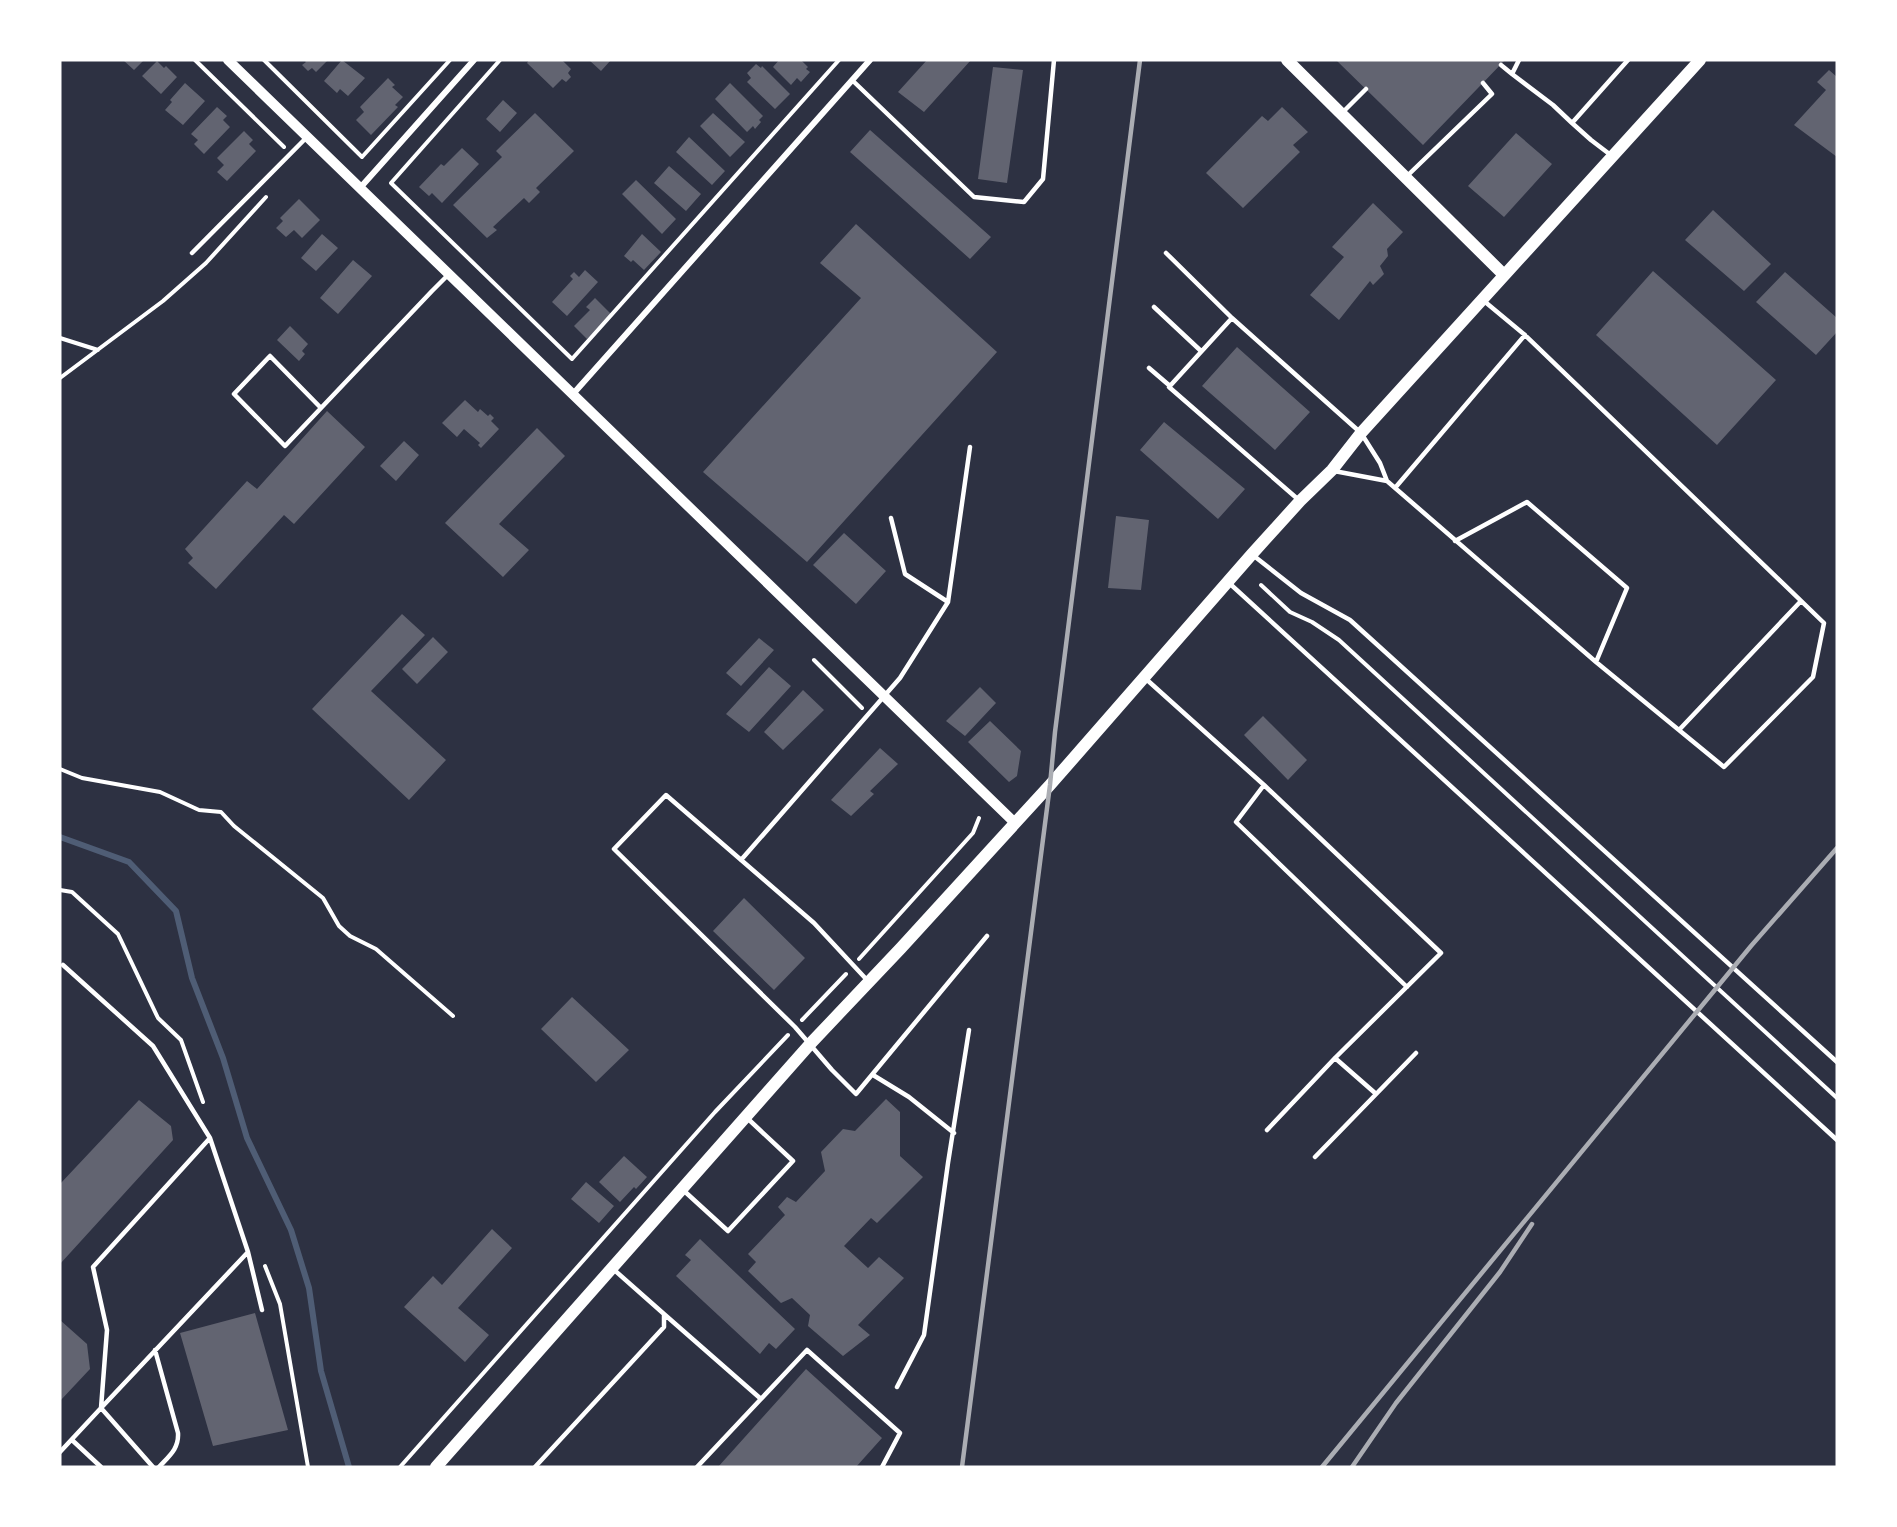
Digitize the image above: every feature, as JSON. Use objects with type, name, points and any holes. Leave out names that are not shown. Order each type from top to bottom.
[{"type":"main road","points":[[1287,60],[1504,275]]},
{"type":"main road","points":[[437,1467],[811,1043],[1015,823],[1252,554],[1332,470],[1361,433],[1700,60]]},
{"type":"street","points":[[228,60],[1015,823]]},
{"type":"street","points":[[360,188],[474,60]]},
{"type":"street","points":[[573,394],[870,60]]},
{"type":"lane","points":[[852,80],[974,197],[1024,202],[1042,178],[1054,60]]},
{"type":"lane","points":[[1512,74],[1519,60]]},
{"type":"lane","points":[[1572,123],[1628,60]]},
{"type":"lane","points":[[1501,65],[1553,105],[1591,141],[1612,156]]},
{"type":"lane","points":[[1406,177],[1492,94],[1483,82]]},
{"type":"lane","points":[[1341,114],[1366,89]]},
{"type":"lane","points":[[192,253],[307,137]]},
{"type":"lane","points":[[1166,253],[1232,318],[1361,433],[1380,463],[1387,481],[1596,662],[1724,767],[1813,677],[1824,624],[1525,335],[1483,299]]},
{"type":"lane","points":[[321,408],[270,357],[234,394],[285,446],[448,274]]},
{"type":"lane","points":[[1154,307],[1201,351]]},
{"type":"lane","points":[[1170,386],[1232,318]]},
{"type":"lane","points":[[1395,488],[1525,335]]},
{"type":"lane","points":[[1149,368],[1300,501]]},
{"type":"lane","points":[[741,860],[900,678],[948,602],[970,447]]},
{"type":"lane","points":[[1332,470],[1387,481]]},
{"type":"lane","points":[[1455,541],[1527,502],[1618,580],[1627,588],[1596,662]]},
{"type":"lane","points":[[891,518],[904,574],[948,602]]},
{"type":"lane","points":[[1252,554],[1301,594],[1350,620],[1837,1062]]},
{"type":"lane","points":[[1228,582],[1837,1140]]},
{"type":"lane","points":[[1679,730],[1801,601]]},
{"type":"lane","points":[[1144,677],[1264,785],[1441,953],[1335,1058],[1267,1130]]},
{"type":"lane","points":[[1264,785],[1236,822],[1407,987]]},
{"type":"lane","points":[[869,982],[814,923],[666,795],[614,849],[811,1043],[832,1070],[856,1094],[987,936]]},
{"type":"lane","points":[[63,966],[153,1046],[210,1138],[248,1252],[262,1310]]},
{"type":"lane","points":[[897,1387],[924,1335],[969,1030]]},
{"type":"lane","points":[[1315,1157],[1416,1053]]},
{"type":"lane","points":[[1335,1058],[1375,1093]]},
{"type":"lane","points":[[873,1075],[909,1097],[954,1132]]},
{"type":"lane","points":[[682,1189],[728,1231],[793,1161],[746,1116]]},
{"type":"lane","points":[[153,1467],[101,1408],[107,1330],[93,1267],[210,1138]]},
{"type":"lane","points":[[60,1452],[248,1252]]},
{"type":"lane","points":[[612,1268],[761,1399]]},
{"type":"lane","points":[[536,1467],[664,1327],[664,1314]]},
{"type":"lane","points":[[155,1350],[178,1433],[178,1442],[174,1452],[159,1467]]},
{"type":"lane","points":[[697,1467],[807,1350],[900,1433],[882,1467]]},
{"type":"lane","points":[[72,1440],[101,1467]]},
{"type":"path","points":[[195,60],[291,153]]},
{"type":"path","points":[[264,60],[362,157],[450,60]]},
{"type":"path","points":[[500,60],[391,183],[572,359],[839,60]]},
{"type":"path","points":[[60,338],[99,350],[60,378]]},
{"type":"path","points":[[1261,585],[1290,612],[1312,622],[1339,640],[1837,1098]]},
{"type":"path","points":[[814,660],[868,715]]},
{"type":"path","points":[[60,769],[82,778],[160,792],[199,810],[221,812],[234,826],[322,898],[339,926],[350,936],[376,948],[453,1016]]},
{"type":"path","points":[[400,1467],[715,1112],[854,966],[973,833],[979,818]]},
{"type":"building","points":[[123,60],[144,60],[134,70]]},
{"type":"building","points":[[304,60],[328,60],[316,72],[312,68],[308,71],[302,65],[306,62]]},
{"type":"building","points":[[342,60],[365,78],[348,96],[340,89],[337,93],[324,81]]},
{"type":"building","points":[[529,60],[562,60],[571,69],[568,73],[571,77],[566,82],[562,79],[553,88],[527,63]]},
{"type":"building","points":[[589,60],[611,60],[601,71]]},
{"type":"building","points":[[779,60],[801,60],[810,72],[801,82],[797,78],[791,85],[773,67]]},
{"type":"building","points":[[927,60],[971,60],[924,112],[898,92]]},
{"type":"building","points":[[1336,60],[1505,60],[1423,145]]},
{"type":"building","points":[[157,61],[177,77],[161,94],[142,76]]},
{"type":"building","points":[[756,64],[761,68],[762,66],[790,94],[775,109],[747,82],[751,78],[747,73]]},
{"type":"building","points":[[993,67],[1023,70],[1007,183],[978,179]]},
{"type":"building","points":[[1829,70],[1837,77],[1837,157],[1794,125],[1826,90],[1817,82]]},
{"type":"building","points":[[388,78],[395,85],[392,87],[403,97],[395,105],[398,107],[371,135],[356,120],[364,112],[360,107]]},
{"type":"building","points":[[185,83],[205,101],[183,125],[165,110],[172,102],[170,100]]},
{"type":"building","points":[[730,83],[763,116],[755,129],[753,126],[747,132],[715,99]]},
{"type":"building","points":[[503,100],[517,113],[500,132],[486,119]]},
{"type":"building","points":[[217,107],[227,116],[223,120],[230,127],[204,154],[194,144],[198,140],[191,134]]},
{"type":"building","points":[[1282,107],[1308,132],[1293,145],[1300,152],[1243,208],[1206,173],[1262,116],[1268,121]]},
{"type":"building","points":[[535,113],[574,151],[536,188],[540,192],[529,203],[524,198],[493,227],[497,230],[487,238],[453,205],[502,157],[496,151]]},
{"type":"building","points":[[713,113],[745,142],[730,157],[700,126]]},
{"type":"building","points":[[870,130],[991,237],[970,259],[850,152]]},
{"type":"building","points":[[244,131],[253,140],[249,144],[256,151],[227,181],[217,172],[224,165],[217,158]]},
{"type":"building","points":[[1516,133],[1552,164],[1504,217],[1468,186]]},
{"type":"building","points":[[689,137],[725,171],[712,185],[676,152]]},
{"type":"building","points":[[462,148],[479,164],[442,203],[432,193],[429,196],[419,187],[441,164],[444,166]]},
{"type":"building","points":[[669,166],[701,194],[686,211],[654,183]]},
{"type":"building","points":[[636,180],[676,219],[662,234],[622,194]]},
{"type":"building","points":[[299,199],[320,220],[302,238],[294,230],[286,237],[276,228],[283,221],[280,218]]},
{"type":"building","points":[[1373,203],[1403,232],[1387,249],[1388,256],[1380,266],[1384,274],[1373,285],[1370,281],[1339,320],[1310,295],[1344,257],[1332,247]]},
{"type":"building","points":[[1713,210],[1771,264],[1744,291],[1685,240]]},
{"type":"building","points":[[856,224],[997,352],[807,562],[703,472],[861,298],[820,263]]},
{"type":"building","points":[[322,234],[338,248],[316,271],[301,258]]},
{"type":"building","points":[[642,234],[661,252],[644,270],[633,260],[631,262],[624,256]]},
{"type":"building","points":[[353,260],[372,276],[338,314],[320,298]]},
{"type":"building","points":[[585,270],[598,282],[567,316],[552,302],[573,279],[570,276],[574,272],[579,277]]},
{"type":"building","points":[[1653,271],[1776,380],[1717,445],[1596,335]]},
{"type":"building","points":[[1785,272],[1837,318],[1837,332],[1816,355],[1756,302]]},
{"type":"building","points":[[595,298],[611,314],[587,339],[574,326],[590,310],[586,307]]},
{"type":"building","points":[[290,326],[308,344],[302,351],[305,354],[299,361],[277,340]]},
{"type":"building","points":[[1237,347],[1310,412],[1275,450],[1202,386]]},
{"type":"building","points":[[465,400],[478,412],[480,409],[488,416],[490,414],[494,418],[491,421],[499,429],[481,448],[478,445],[480,443],[464,429],[457,437],[442,423]]},
{"type":"building","points":[[327,411],[365,447],[294,524],[284,515],[216,589],[188,563],[193,558],[185,549],[247,481],[257,489]]},
{"type":"building","points":[[1164,422],[1245,489],[1218,519],[1140,450]]},
{"type":"building","points":[[537,428],[565,456],[499,524],[529,550],[503,577],[445,523]]},
{"type":"building","points":[[404,441],[419,455],[396,481],[380,466]]},
{"type":"building","points":[[1116,516],[1149,520],[1141,590],[1108,588]]},
{"type":"building","points":[[844,533],[886,571],[856,604],[813,565]]},
{"type":"building","points":[[402,614],[425,635],[371,691],[446,760],[409,800],[312,709]]},
{"type":"building","points":[[433,637],[448,652],[417,684],[402,669]]},
{"type":"building","points":[[759,638],[774,650],[741,686],[726,673]]},
{"type":"building","points":[[769,667],[791,686],[749,732],[726,714]]},
{"type":"building","points":[[980,687],[996,703],[965,736],[946,721]]},
{"type":"building","points":[[803,690],[824,710],[783,750],[764,732]]},
{"type":"building","points":[[1263,716],[1307,760],[1288,780],[1244,735]]},
{"type":"building","points":[[990,721],[1021,751],[1017,776],[1009,782],[968,742]]},
{"type":"building","points":[[880,748],[898,764],[870,791],[874,794],[851,816],[831,800]]},
{"type":"building","points":[[744,898],[805,958],[774,990],[713,931]]},
{"type":"building","points":[[572,997],[629,1050],[596,1082],[541,1029]]},
{"type":"building","points":[[886,1099],[900,1112],[900,1156],[923,1177],[877,1223],[871,1218],[844,1246],[868,1268],[879,1257],[904,1278],[858,1325],[870,1335],[843,1356],[808,1326],[810,1315],[792,1298],[781,1303],[748,1271],[756,1262],[748,1254],[785,1215],[778,1207],[787,1197],[796,1202],[825,1171],[821,1152],[843,1129],[855,1131]]},
{"type":"building","points":[[139,1100],[171,1126],[173,1140],[60,1264],[60,1184]]},
{"type":"building","points":[[624,1156],[647,1177],[620,1202],[599,1182]]},
{"type":"building","points":[[586,1182],[614,1206],[599,1223],[571,1199]]},
{"type":"building","points":[[492,1229],[512,1248],[458,1308],[489,1335],[465,1362],[404,1307],[433,1276],[442,1285]]},
{"type":"building","points":[[700,1239],[795,1329],[776,1349],[769,1343],[760,1354],[676,1276],[691,1260],[685,1255]]},
{"type":"building","points":[[255,1313],[288,1430],[213,1446],[180,1333]]},
{"type":"building","points":[[60,1320],[87,1344],[90,1369],[60,1401]]},
{"type":"building","points":[[806,1369],[882,1438],[856,1467],[718,1467]]},
{"type":"waterway","points":[[60,837],[129,862],[176,911],[192,978],[223,1058],[247,1138],[291,1230],[309,1288],[321,1371],[349,1467]]},
{"type":"railway","points":[[962,1467],[1140,60]]},
{"type":"railway","points":[[1322,1467],[1751,946],[1837,848]]},
{"type":"railway","points":[[1352,1467],[1396,1403],[1500,1272],[1532,1224]]}]
